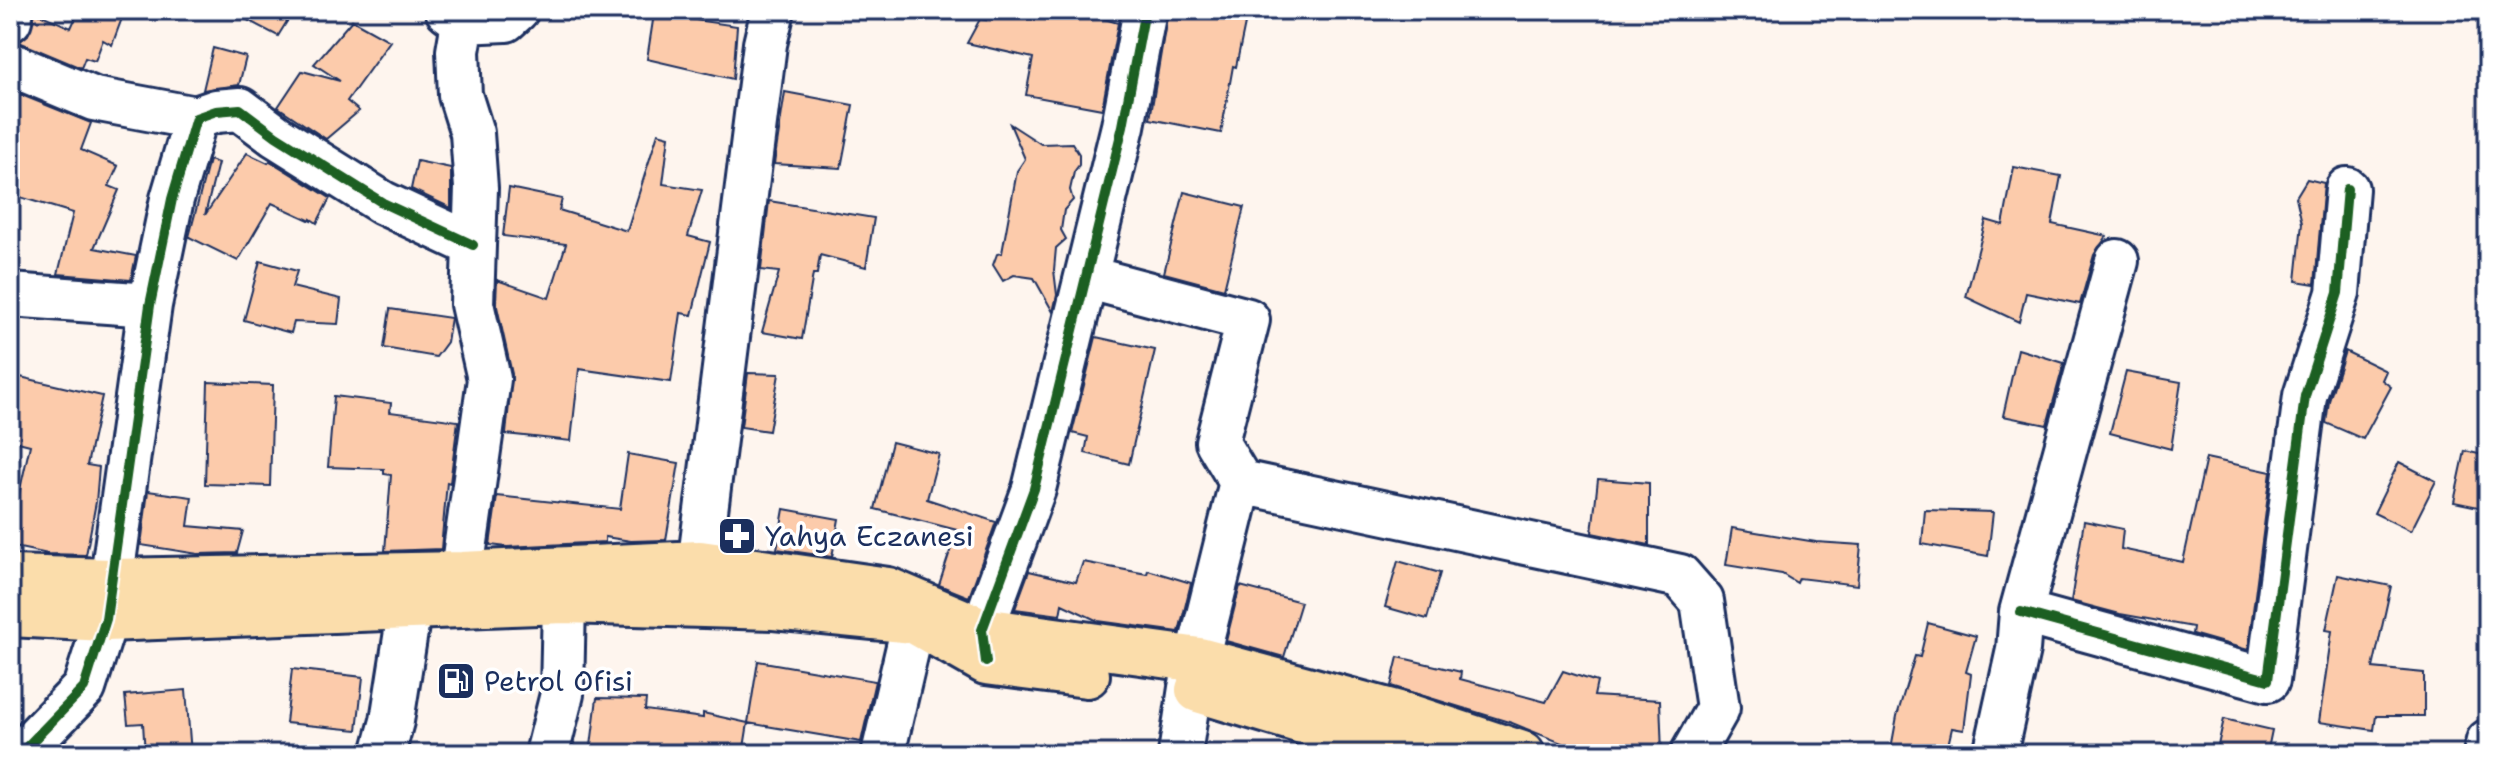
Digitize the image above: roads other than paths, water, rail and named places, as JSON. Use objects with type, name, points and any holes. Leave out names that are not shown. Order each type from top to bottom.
[{"type":"highway","points":[[10,578],[109,600],[410,606],[460,590],[564,601],[697,583],[774,607],[914,621],[984,646],[1195,674],[1410,717],[1522,754]]},
{"type":"highway","points":[[10,614],[109,600],[697,583],[888,590],[984,646]]},
{"type":"highway","points":[[1195,674],[1412,754]]},
{"type":"street","points":[[10,20],[12,10]]},
{"type":"street","points":[[460,590],[489,379],[472,304],[476,188],[472,133],[460,95],[455,16],[506,20],[517,10]]},
{"type":"street","points":[[697,583],[765,44],[773,10]]},
{"type":"street","points":[[984,646],[1034,489],[1123,126],[1145,10]]},
{"type":"street","points":[[10,64],[94,99],[196,118],[216,111],[240,109],[276,136],[383,203],[473,245]]},
{"type":"street","points":[[20,754],[84,688],[109,600],[150,305],[172,199],[196,118]]},
{"type":"street","points":[[2021,612],[2268,680],[2305,396],[2338,293],[2347,189]]},
{"type":"street","points":[[1995,754],[2018,650],[2021,612],[2117,261]]},
{"type":"street","points":[[1086,277],[1248,320],[1217,442],[1241,482],[1195,674],[1180,754]]},
{"type":"street","points":[[10,295],[150,305]]},
{"type":"street","points":[[1241,482],[1680,576],[1702,601],[1718,708],[1692,754]]},
{"type":"street","points":[[547,754],[562,694],[564,601]]},
{"type":"street","points":[[383,754],[392,721],[410,606]]},
{"type":"street","points":[[883,754],[914,621]]},
{"type":"street","points":[[2485,754],[2488,741]]},
{"type":"place","name":"Yahya Eczanesi","points":[[737,536]]},
{"type":"place","name":"Petrol Ofisi","points":[[456,681]]}]
